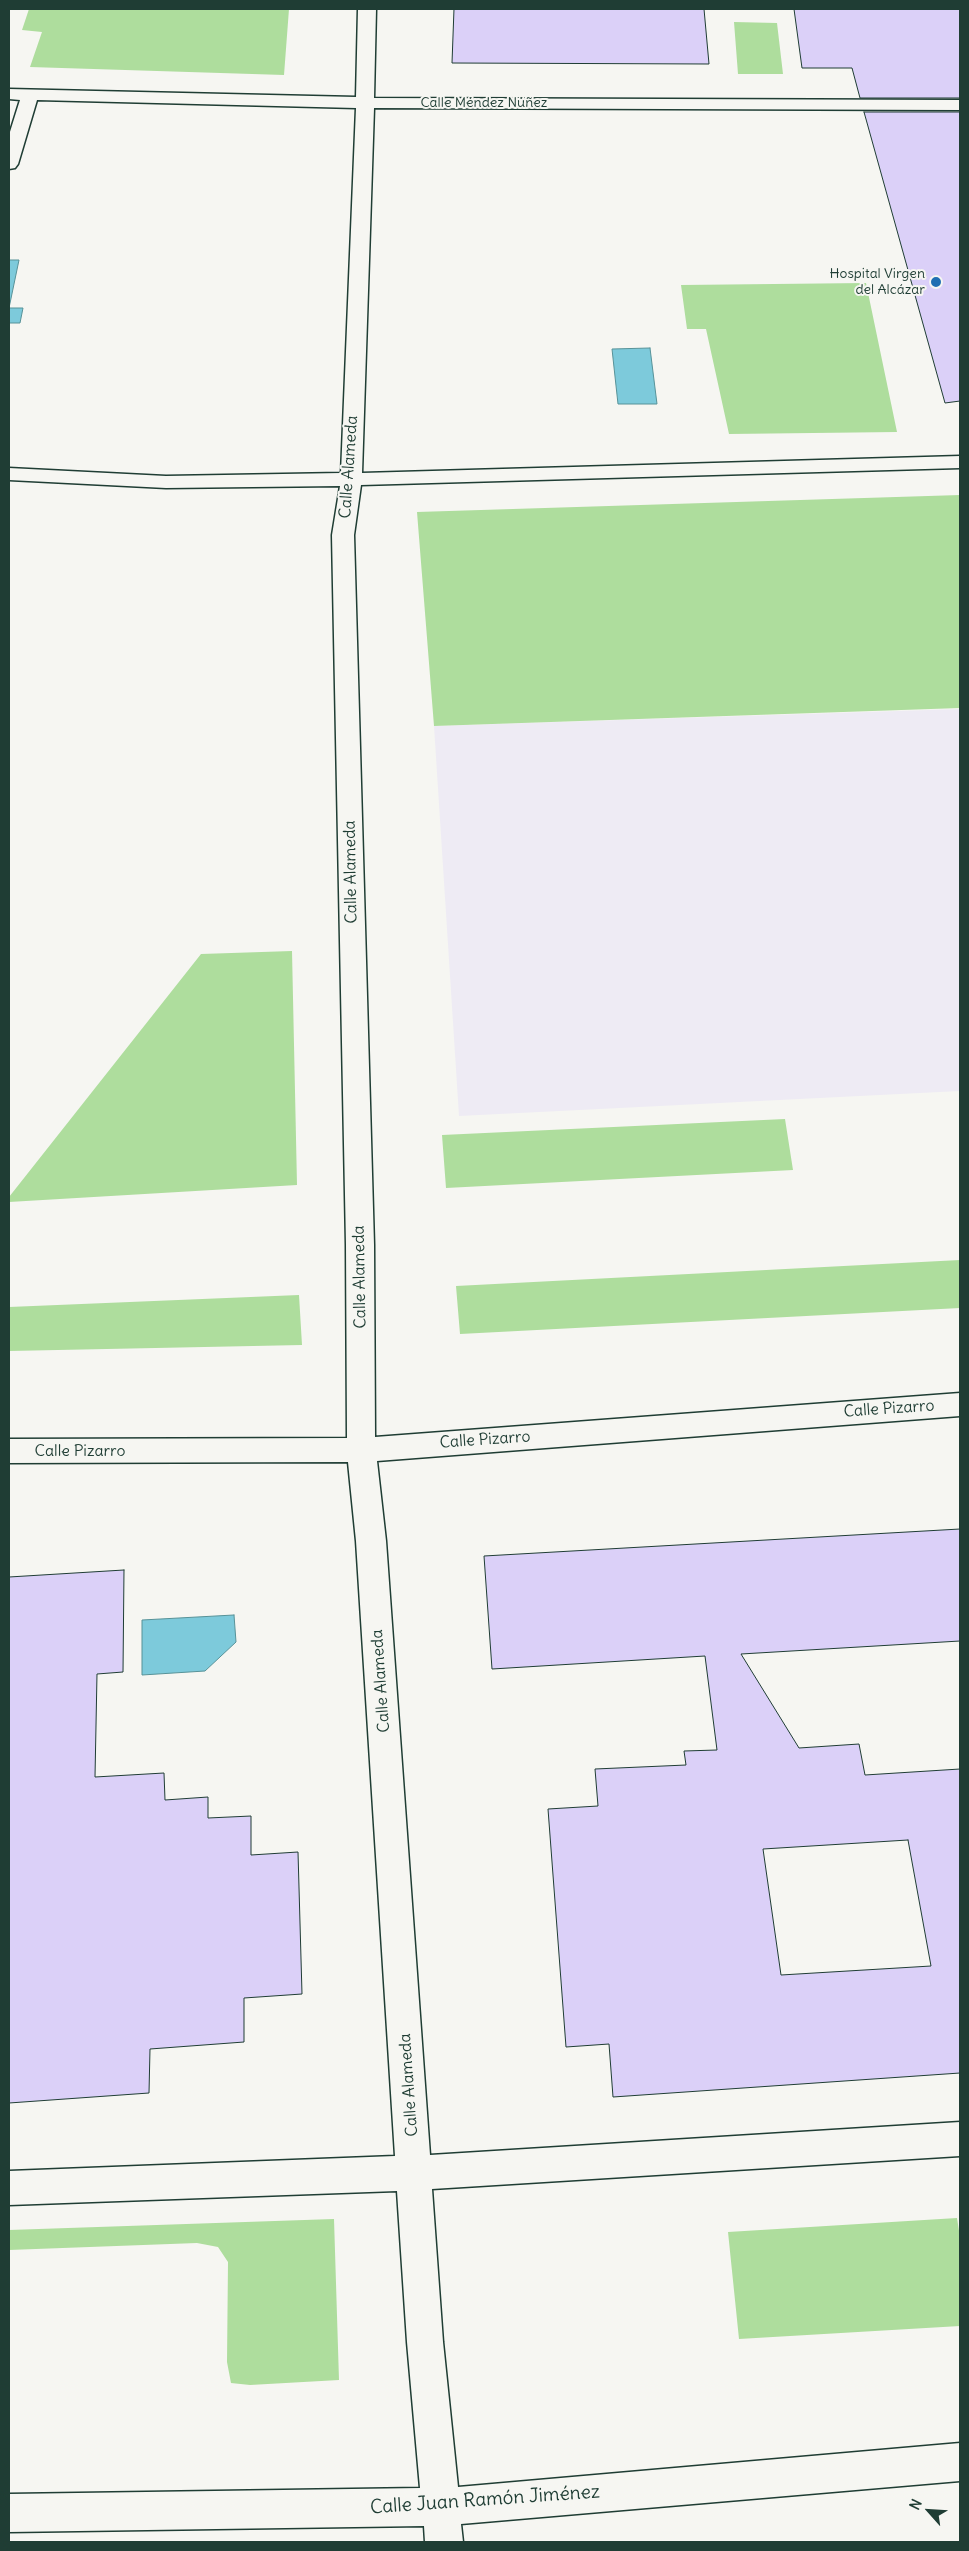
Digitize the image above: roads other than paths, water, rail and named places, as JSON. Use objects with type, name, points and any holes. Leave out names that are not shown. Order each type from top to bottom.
[{"type":"street","name":"Calle Alameda","points":[[367,9],[351,480],[344,535],[360,1225],[362,1450],[371,1541],[425,2342],[443,2525]]},
{"type":"street","name":"Calle Méndez Núñez","points":[[9,94],[365,103],[960,105]]},
{"type":"street","points":[[9,164],[30,95]]},
{"type":"street","points":[[9,474],[166,482],[351,480],[960,462]]},
{"type":"street","name":"Calle Pizarro","points":[[9,1451],[362,1450],[960,1404]]},
{"type":"street","points":[[9,2188],[415,2173],[960,2139]]},
{"type":"street","name":"Calle Juan Ramón Jiménez","points":[[9,2514],[443,2525],[576,2494],[960,2462]]},
{"type":"water","points":[[9,260],[19,260],[9,308]]},
{"type":"water","points":[[9,308],[23,308],[20,323],[9,323]]},
{"type":"water","points":[[650,348],[657,404],[618,404],[612,349]]},
{"type":"water","points":[[234,1615],[236,1642],[205,1671],[142,1675],[142,1620]]},
{"type":"place","name":"Hospital Virgen del Alcázar","points":[[936,282]]}]
